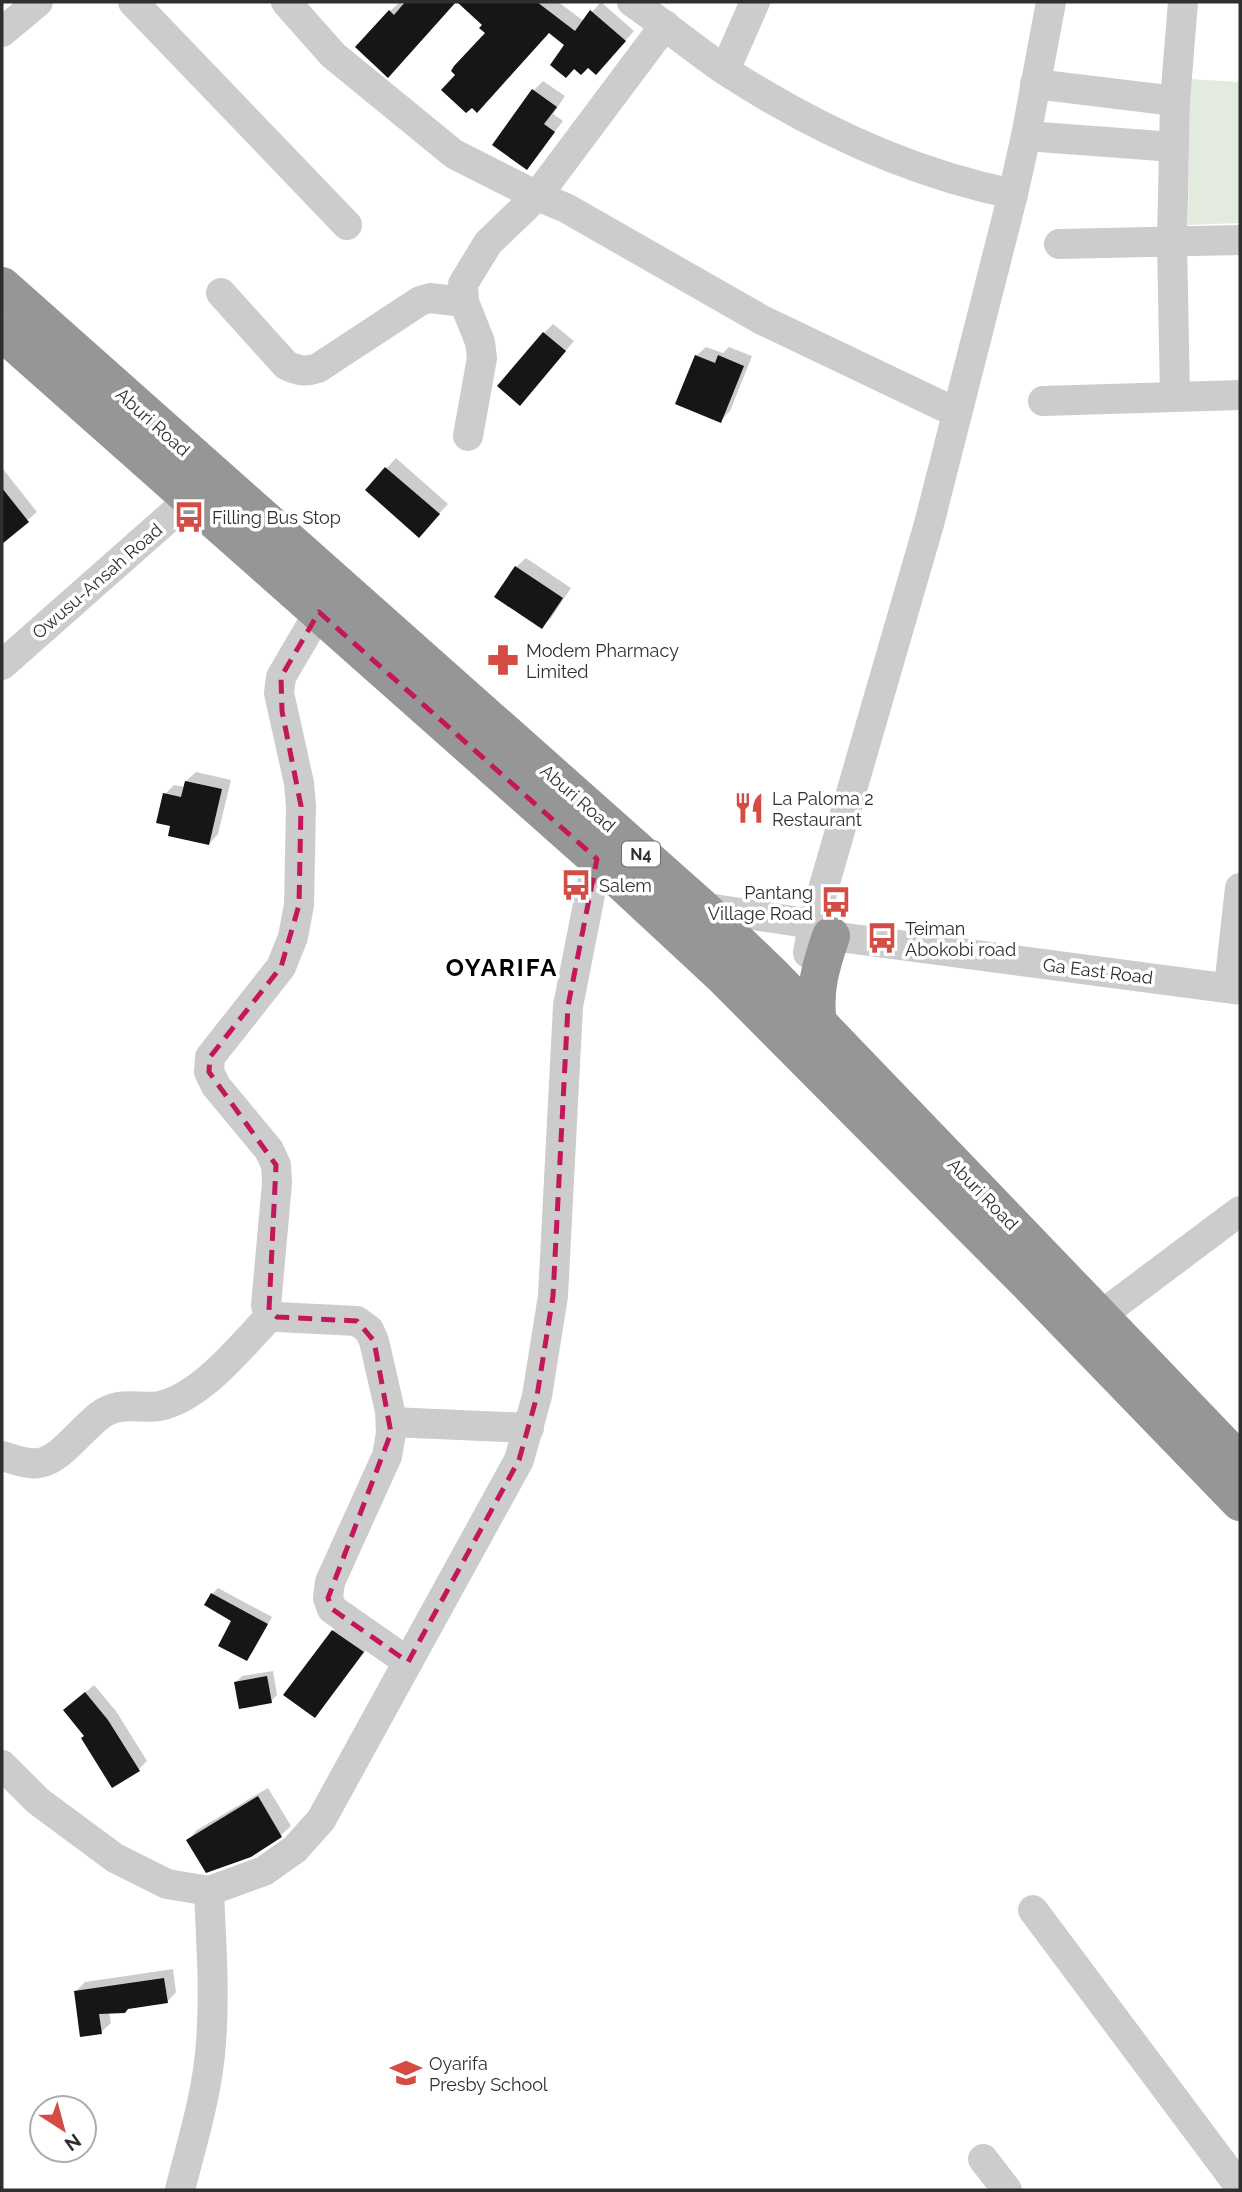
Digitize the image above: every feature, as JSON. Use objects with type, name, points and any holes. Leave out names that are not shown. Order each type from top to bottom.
[{"type":"highway","name":"Aburi Road","points":[[2,286],[701,907],[772,975],[1240,1462]]},
{"type":"highway","name":"Aburi Road","points":[[2,331],[597,859],[723,976],[1034,1289],[1240,1502]]},
{"type":"highway","points":[[817,938],[820,969],[815,1006],[818,1023]]},
{"type":"street","points":[[2,32],[38,2]]},
{"type":"street","points":[[133,2],[346,225]]},
{"type":"street","points":[[286,2],[333,55],[454,154],[566,208],[762,320],[957,413]]},
{"type":"street","points":[[632,2],[725,70],[801,115],[882,156],[966,184],[1013,194]]},
{"type":"street","points":[[725,70],[755,2]]},
{"type":"street","points":[[723,976],[755,979],[772,975],[817,938],[929,524],[1013,194],[1051,2]]},
{"type":"street","points":[[1175,397],[1172,242],[1175,101],[1183,2]]},
{"type":"street","points":[[468,436],[482,358],[480,342],[464,302],[463,284],[488,243],[537,196],[665,25]]},
{"type":"street","points":[[1034,84],[1175,101]]},
{"type":"street","points":[[1026,136],[1174,147]]},
{"type":"street","points":[[1059,244],[1240,240]]},
{"type":"street","points":[[221,293],[286,365],[295,370],[307,371],[318,368],[420,301],[430,298],[464,302]]},
{"type":"street","points":[[1043,401],[1240,395]]},
{"type":"street","name":"Owusu-Ansah Road","points":[[2,665],[191,498]]},
{"type":"street","points":[[319,612],[281,677],[279,693],[299,783],[301,806],[299,905],[293,937],[281,967],[210,1057],[209,1072],[216,1086],[269,1150],[276,1165],[277,1183],[266,1306],[277,1317],[357,1321],[365,1325],[374,1341],[391,1422],[387,1456],[330,1582],[328,1598],[332,1609],[408,1662]]},
{"type":"street","points":[[2,1765],[38,1801],[115,1858],[167,1884],[209,1891],[264,1871],[295,1849],[321,1820],[519,1460],[529,1428],[537,1396],[553,1296],[568,1006],[597,859]]},
{"type":"street","points":[[1235,989],[1240,888]]},
{"type":"street","name":"Ga East Road","points":[[701,907],[817,938],[1235,989]]},
{"type":"street","points":[[1100,1316],[1240,1213]]},
{"type":"street","points":[[2,1456],[38,1463],[50,1459],[103,1412],[118,1405],[160,1405],[191,1392],[213,1375],[272,1314]]},
{"type":"street","points":[[391,1422],[529,1428]]},
{"type":"street","points":[[180,2190],[204,2090],[211,2043],[213,1975],[209,1891]]},
{"type":"street","points":[[1033,1910],[1240,2187]]},
{"type":"street","points":[[983,2159],[1007,2190]]},
{"type":"highlighted area","points":[[319,612],[597,859],[568,1006],[553,1296],[537,1396],[519,1460],[408,1662],[332,1609],[328,1598],[391,1433],[374,1341],[357,1321],[277,1317],[269,1310],[276,1165],[209,1072],[210,1057],[281,967],[299,905],[301,806],[282,711],[281,677]]},
{"type":"shaded area","points":[[1190,79],[1240,82],[1240,223],[1188,225]]},
{"type":"building","points":[[405,2],[456,2],[388,78],[355,47],[389,10],[394,15]]},
{"type":"building","points":[[457,2],[537,2],[575,31],[590,10],[626,41],[596,75],[588,68],[581,75],[574,69],[566,78],[550,65],[564,45],[549,33],[477,113],[472,108],[466,113],[441,90],[455,75],[451,71],[454,66],[485,33],[479,28],[482,25]]},
{"type":"building","points":[[532,89],[557,107],[544,124],[555,132],[527,170],[492,145]]},
{"type":"building","points":[[543,332],[566,351],[520,406],[497,386]]},
{"type":"building","points":[[695,355],[715,363],[718,355],[744,366],[721,423],[675,404]]},
{"type":"building","points":[[385,467],[440,514],[419,538],[365,490]]},
{"type":"building","points":[[2,488],[29,522],[2,544]]},
{"type":"building","points":[[515,566],[563,598],[542,629],[494,597]]},
{"type":"building","points":[[185,781],[222,789],[209,845],[168,836],[170,826],[156,823],[163,793],[181,797]]},
{"type":"building","points":[[211,1593],[268,1624],[247,1661],[218,1646],[231,1621],[204,1605]]},
{"type":"building","points":[[332,1630],[364,1652],[315,1718],[283,1695]]},
{"type":"building","points":[[267,1676],[272,1703],[239,1709],[234,1682]]},
{"type":"building","points":[[85,1692],[108,1720],[140,1771],[112,1788],[81,1738],[84,1736],[63,1710]]},
{"type":"building","points":[[258,1796],[282,1837],[251,1857],[206,1873],[186,1840]]},
{"type":"building","points":[[164,1978],[168,2003],[128,2009],[125,2013],[99,2014],[102,2034],[80,2037],[74,1991]]},
{"type":"place","name":"Filling Bus Stop","points":[[189,517]]},
{"type":"place","name":"Modem Pharmacy Limited","points":[[503,660]]},
{"type":"place","name":"La Paloma 2 Restaurant","points":[[749,808]]},
{"type":"place","name":"Salem","points":[[576,885]]},
{"type":"place","name":"Pantang Village Road","points":[[836,902]]},
{"type":"place","name":"Teiman Abokobi road","points":[[882,938]]},
{"type":"place","name":"Oyarifa Presby School","points":[[406,2073]]},
{"type":"district","name":"OYARIFA","points":[[502,967]]}]
